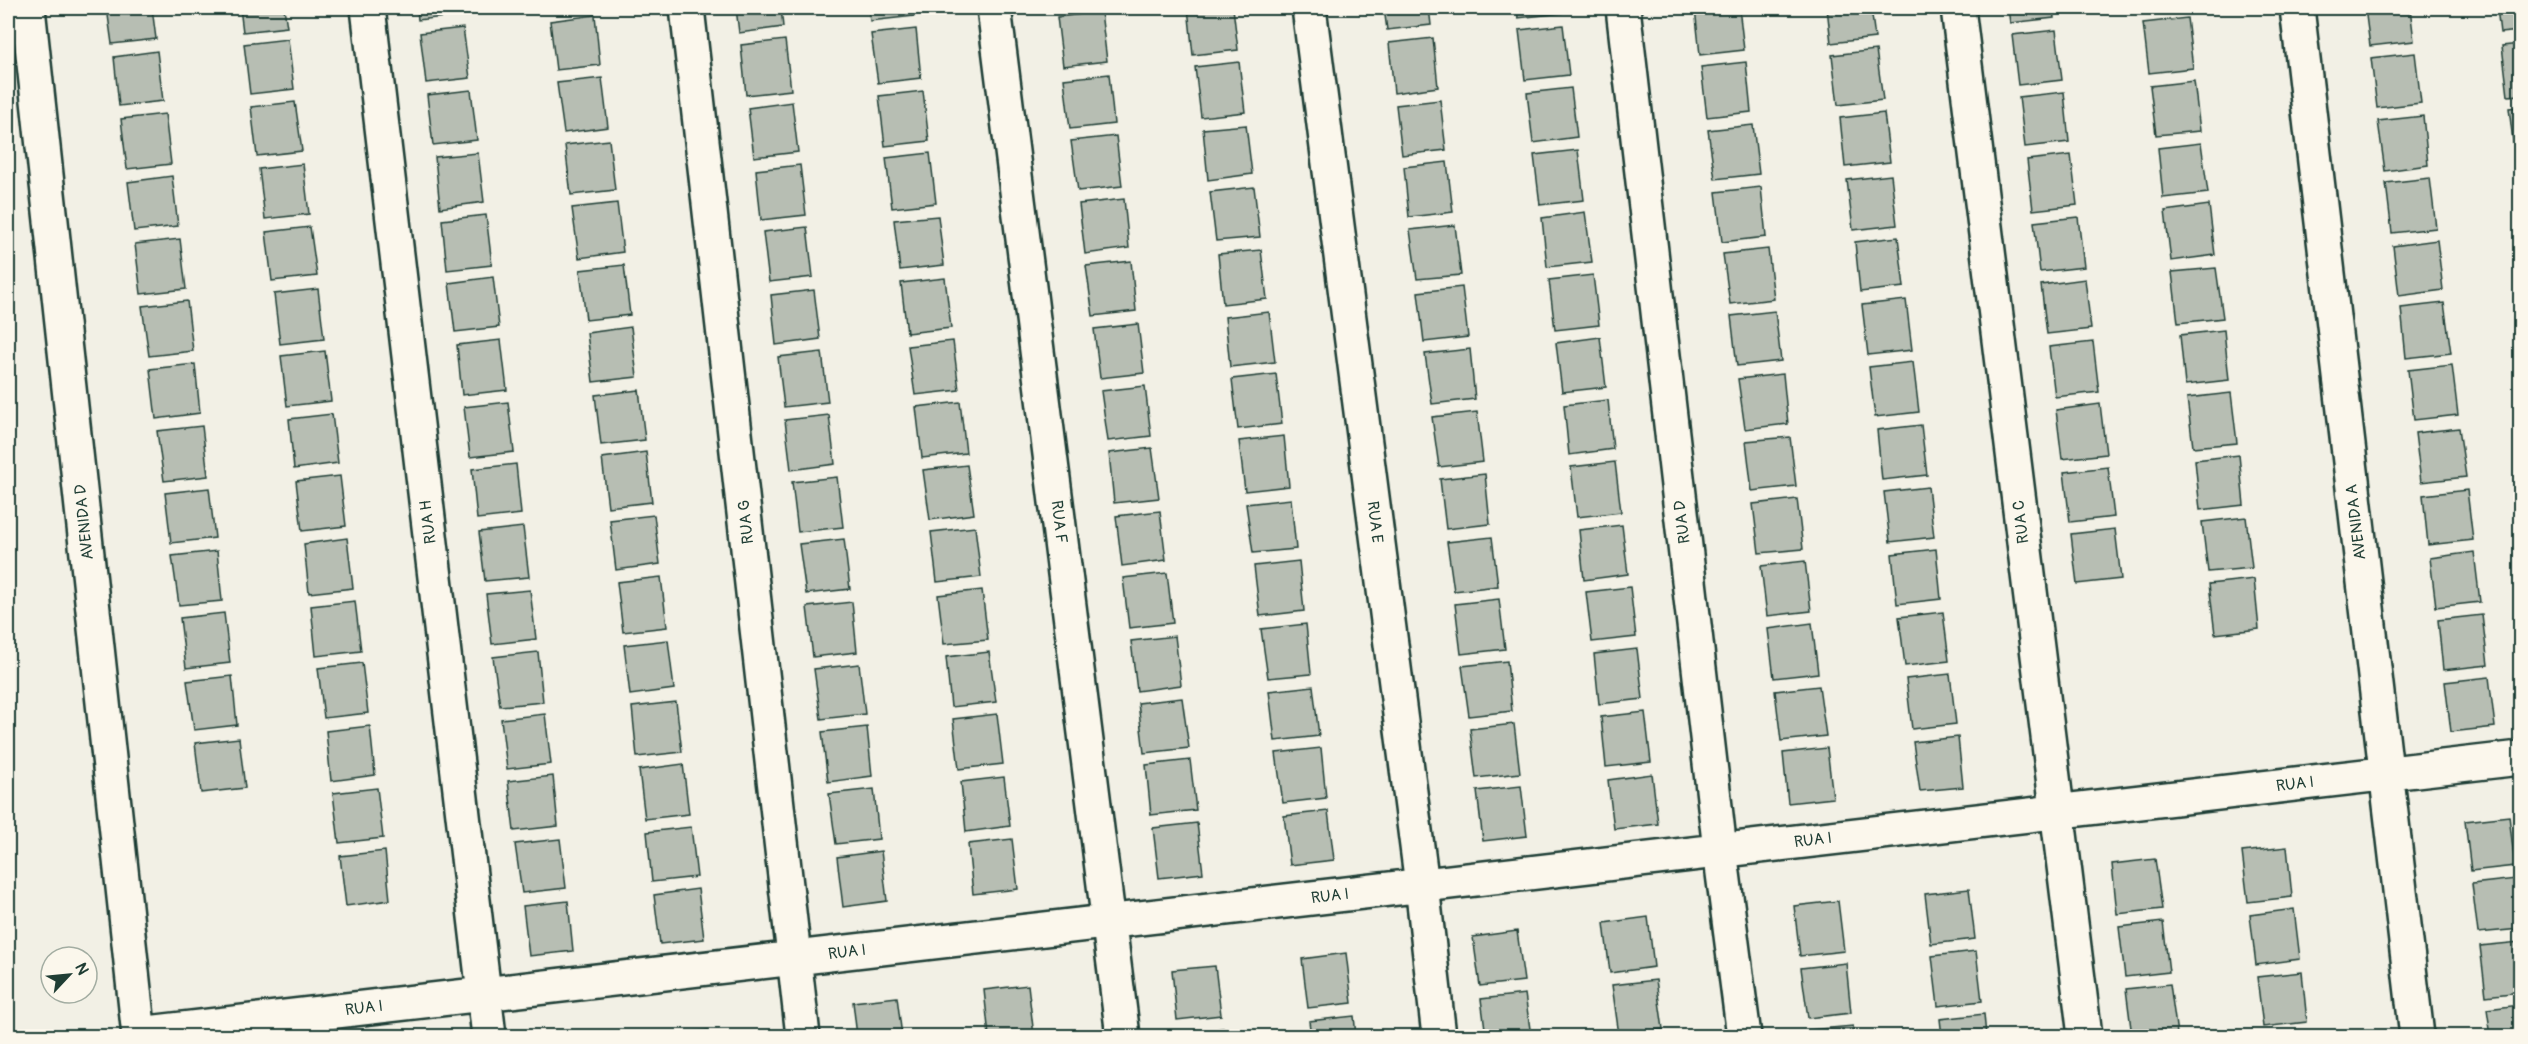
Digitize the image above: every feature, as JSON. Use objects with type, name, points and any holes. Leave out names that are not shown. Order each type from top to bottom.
[{"type":"street","name":"AVENIDA D","points":[[28,8],[139,1035]]},
{"type":"street","name":"RUA H","points":[[368,8],[489,1036]]},
{"type":"street","name":"RUA G","points":[[687,8],[803,1036]]},
{"type":"street","name":"RUA F","points":[[994,8],[1123,1036]]},
{"type":"street","name":"RUA E","points":[[1309,8],[1422,885],[1439,1036]]},
{"type":"street","name":"RUA D","points":[[1623,8],[1720,850],[1744,1036]]},
{"type":"street","name":"RUA C","points":[[1958,8],[2085,1036]]},
{"type":"street","name":"AVENIDA A","points":[[2297,8],[2417,1036]]},
{"type":"street","name":"RUA I","points":[[139,1035],[2520,758]]},
{"type":"building","points":[[107,8],[152,8],[156,39],[112,44]]},
{"type":"building","points":[[240,8],[284,8],[287,27],[243,32]]},
{"type":"building","points":[[417,8],[461,8],[462,15],[418,20]]},
{"type":"building","points":[[736,8],[781,8],[783,27],[739,33]]},
{"type":"building","points":[[868,8],[913,8],[914,16],[870,21]]},
{"type":"building","points":[[1188,8],[1233,8],[1238,50],[1193,55]]},
{"type":"building","points":[[1384,8],[1429,8],[1431,25],[1387,30]]},
{"type":"building","points":[[1517,8],[1561,8],[1562,13],[1518,18]]},
{"type":"building","points":[[1695,8],[1739,8],[1744,50],[1700,55]]},
{"type":"building","points":[[1827,8],[1871,8],[1875,38],[1831,43]]},
{"type":"building","points":[[2008,8],[2053,8],[2054,18],[2010,23]]},
{"type":"building","points":[[2365,8],[2410,8],[2414,41],[2370,46]]},
{"type":"building","points":[[2497,8],[2520,8],[2520,31],[2500,33]]},
{"type":"building","points":[[1101,12],[1107,61],[1063,66],[1057,17]]},
{"type":"building","points":[[595,15],[600,65],[556,70],[550,21]]},
{"type":"building","points":[[2187,18],[2193,68],[2149,73],[2143,23]]},
{"type":"building","points":[[1563,25],[1569,75],[1525,80],[1519,30]]},
{"type":"building","points":[[463,28],[470,78],[426,83],[420,33]]},
{"type":"building","points":[[916,29],[921,78],[878,83],[871,34]]},
{"type":"building","points":[[2056,30],[2062,80],[2018,85],[2012,35]]},
{"type":"building","points":[[1433,38],[1438,87],[1394,93],[1389,43]]},
{"type":"building","points":[[288,39],[294,89],[250,94],[244,44]]},
{"type":"building","points":[[785,40],[791,90],[746,95],[741,45]]},
{"type":"building","points":[[2520,44],[2520,95],[2508,96],[2502,46]]},
{"type":"building","points":[[1876,50],[1883,100],[1838,105],[1832,55]]},
{"type":"building","points":[[157,51],[163,101],[119,106],[114,57]]},
{"type":"building","points":[[2415,53],[2421,103],[2377,108],[2371,58]]},
{"type":"building","points":[[1239,62],[1245,112],[1201,117],[1195,67]]},
{"type":"building","points":[[1746,62],[1751,112],[1707,117],[1701,67]]},
{"type":"building","points":[[1109,74],[1114,124],[1070,129],[1064,79]]},
{"type":"building","points":[[602,78],[608,127],[564,133],[557,83]]},
{"type":"building","points":[[2194,81],[2200,131],[2156,135],[2150,86]]},
{"type":"building","points":[[1571,88],[1577,137],[1533,143],[1527,93]]},
{"type":"building","points":[[471,90],[477,140],[433,145],[427,95]]},
{"type":"building","points":[[923,91],[929,141],[885,146],[879,96]]},
{"type":"building","points":[[2064,92],[2069,142],[2025,147],[2019,97]]},
{"type":"building","points":[[1440,100],[1446,150],[1402,155],[1396,105]]},
{"type":"building","points":[[295,102],[302,151],[257,156],[251,107]]},
{"type":"building","points":[[792,102],[798,152],[754,157],[748,108]]},
{"type":"building","points":[[2520,107],[2520,158],[2515,158],[2509,108]]},
{"type":"building","points":[[1884,113],[1890,162],[1845,167],[1840,118]]},
{"type":"building","points":[[165,114],[171,164],[127,169],[121,119]]},
{"type":"building","points":[[2423,116],[2428,165],[2385,171],[2378,121]]},
{"type":"building","points":[[1246,125],[1252,174],[1208,180],[1203,129]]},
{"type":"building","points":[[1753,125],[1759,174],[1715,179],[1708,130]]},
{"type":"building","points":[[1116,136],[1122,186],[1078,191],[1071,141]]},
{"type":"building","points":[[609,140],[615,190],[571,195],[565,145]]},
{"type":"building","points":[[2201,143],[2208,193],[2163,198],[2158,148]]},
{"type":"building","points":[[1578,150],[1584,200],[1540,205],[1534,155]]},
{"type":"building","points":[[478,153],[484,202],[440,208],[435,157]]},
{"type":"building","points":[[930,153],[936,203],[892,208],[886,158]]},
{"type":"building","points":[[2071,155],[2077,205],[2033,210],[2027,160]]},
{"type":"building","points":[[1447,162],[1453,212],[1409,217],[1404,167]]},
{"type":"building","points":[[303,164],[309,214],[265,219],[259,169]]},
{"type":"building","points":[[800,165],[806,215],[761,220],[756,170]]},
{"type":"building","points":[[2517,171],[2520,171],[2520,206]]},
{"type":"building","points":[[1891,175],[1897,225],[1853,230],[1847,180]]},
{"type":"building","points":[[172,176],[178,226],[134,231],[128,182]]},
{"type":"building","points":[[2430,178],[2436,228],[2392,233],[2386,183]]},
{"type":"building","points":[[1254,187],[1260,237],[1216,241],[1210,192]]},
{"type":"building","points":[[1761,187],[1766,237],[1722,242],[1716,192]]},
{"type":"building","points":[[1124,199],[1129,248],[1085,254],[1079,204]]},
{"type":"building","points":[[617,203],[623,252],[579,258],[572,208]]},
{"type":"building","points":[[2209,205],[2215,255],[2171,261],[2165,211]]},
{"type":"building","points":[[1585,212],[1592,262],[1547,267],[1542,218]]},
{"type":"building","points":[[486,215],[492,265],[447,270],[442,220]]},
{"type":"building","points":[[938,216],[944,265],[900,270],[894,220]]},
{"type":"building","points":[[2078,217],[2084,267],[2040,272],[2034,222]]},
{"type":"building","points":[[1455,225],[1461,275],[1417,279],[1410,230]]},
{"type":"building","points":[[310,227],[317,276],[272,281],[266,232]]},
{"type":"building","points":[[807,227],[813,277],[769,282],[763,232]]},
{"type":"building","points":[[1898,237],[1904,287],[1860,292],[1855,242]]},
{"type":"building","points":[[180,239],[186,289],[141,294],[135,244]]},
{"type":"building","points":[[2437,240],[2443,290],[2399,296],[2393,246]]},
{"type":"building","points":[[1768,249],[1774,299],[1730,304],[1723,254]]},
{"type":"building","points":[[1261,250],[1267,299],[1223,304],[1218,254]]},
{"type":"building","points":[[1131,261],[1136,311],[1093,316],[1086,266]]},
{"type":"building","points":[[624,265],[630,315],[586,320],[580,270]]},
{"type":"building","points":[[2216,268],[2223,318],[2178,323],[2172,272]]},
{"type":"building","points":[[1593,275],[1599,325],[1555,330],[1549,280]]},
{"type":"building","points":[[493,277],[499,327],[455,332],[449,283]]},
{"type":"building","points":[[945,278],[951,328],[907,333],[901,283]]},
{"type":"building","points":[[2085,279],[2091,329],[2047,334],[2041,285]]},
{"type":"building","points":[[1462,287],[1468,337],[1424,342],[1418,292]]},
{"type":"building","points":[[318,289],[324,339],[280,344],[274,294]]},
{"type":"building","points":[[814,290],[820,339],[776,345],[771,295]]},
{"type":"building","points":[[1906,300],[1912,350],[1868,355],[1862,305]]},
{"type":"building","points":[[187,301],[193,351],[149,356],[142,306]]},
{"type":"building","points":[[2444,303],[2451,353],[2406,358],[2401,308]]},
{"type":"building","points":[[1775,311],[1781,361],[1737,366],[1731,316]]},
{"type":"building","points":[[1269,312],[1275,362],[1230,367],[1225,317]]},
{"type":"building","points":[[1138,324],[1144,373],[1100,378],[1094,329]]},
{"type":"building","points":[[631,327],[637,377],[593,382],[587,333]]},
{"type":"building","points":[[2224,330],[2229,380],[2185,385],[2180,335]]},
{"type":"building","points":[[1600,337],[1606,387],[1562,392],[1556,343]]},
{"type":"building","points":[[501,340],[507,390],[462,395],[457,345]]},
{"type":"building","points":[[953,341],[959,390],[915,395],[908,346]]},
{"type":"building","points":[[2093,342],[2099,392],[2055,397],[2049,347]]},
{"type":"building","points":[[1470,349],[1475,399],[1432,404],[1425,354]]},
{"type":"building","points":[[325,351],[331,401],[287,406],[281,356]]},
{"type":"building","points":[[822,352],[828,402],[784,407],[778,357]]},
{"type":"building","points":[[1913,362],[1919,412],[1875,417],[1869,367]]},
{"type":"building","points":[[195,364],[200,413],[156,419],[150,369]]},
{"type":"building","points":[[2452,365],[2458,415],[2414,420],[2408,370]]},
{"type":"building","points":[[1276,374],[1282,424],[1238,429],[1232,379]]},
{"type":"building","points":[[1783,374],[1788,424],[1745,429],[1738,379]]},
{"type":"building","points":[[1145,386],[1151,436],[1108,441],[1101,391]]},
{"type":"building","points":[[639,390],[645,440],[601,445],[595,395]]},
{"type":"building","points":[[2231,393],[2237,443],[2193,447],[2187,398]]},
{"type":"building","points":[[1608,400],[1613,449],[1569,455],[1564,405]]},
{"type":"building","points":[[508,402],[514,452],[470,457],[464,407]]},
{"type":"building","points":[[960,402],[966,453],[922,458],[916,407]]},
{"type":"building","points":[[2100,404],[2106,454],[2062,459],[2056,410]]},
{"type":"building","points":[[1477,412],[1483,462],[1439,467],[1432,417]]},
{"type":"building","points":[[332,414],[338,463],[294,469],[289,419]]},
{"type":"building","points":[[829,415],[835,464],[791,470],[785,420]]},
{"type":"building","points":[[1921,425],[1927,475],[1882,480],[1877,430]]},
{"type":"building","points":[[202,426],[208,476],[164,481],[157,431]]},
{"type":"building","points":[[2459,428],[2466,477],[2421,482],[2415,433]]},
{"type":"building","points":[[1284,436],[1289,486],[1245,491],[1239,441]]},
{"type":"building","points":[[1790,437],[1796,486],[1752,491],[1746,441]]},
{"type":"building","points":[[1152,448],[1159,498],[1114,503],[1109,453]]},
{"type":"building","points":[[646,452],[652,502],[608,507],[602,458]]},
{"type":"building","points":[[2239,455],[2244,505],[2200,510],[2195,460]]},
{"type":"building","points":[[1615,462],[1621,512],[1577,517],[1571,467]]},
{"type":"building","points":[[516,464],[521,514],[477,519],[472,469]]},
{"type":"building","points":[[967,465],[974,514],[930,520],[923,470]]},
{"type":"building","points":[[2108,467],[2114,517],[2070,522],[2064,472]]},
{"type":"building","points":[[1485,474],[1490,524],[1446,529],[1440,479]]},
{"type":"building","points":[[340,476],[346,526],[302,531],[296,481]]},
{"type":"building","points":[[837,477],[843,527],[798,532],[792,482]]},
{"type":"building","points":[[1928,487],[1934,537],[1890,542],[1884,492]]},
{"type":"building","points":[[209,488],[215,538],[171,543],[165,493]]},
{"type":"building","points":[[2467,490],[2473,540],[2428,545],[2423,495]]},
{"type":"building","points":[[1291,499],[1296,549],[1253,553],[1246,504]]},
{"type":"building","points":[[1797,499],[1803,549],[1759,553],[1753,504]]},
{"type":"building","points":[[1160,511],[1166,560],[1122,566],[1116,516]]},
{"type":"building","points":[[654,515],[660,564],[616,570],[610,520]]},
{"type":"building","points":[[2246,517],[2252,568],[2208,572],[2202,522]]},
{"type":"building","points":[[1622,525],[1628,574],[1584,580],[1579,530]]},
{"type":"building","points":[[523,527],[529,577],[485,581],[479,532]]},
{"type":"building","points":[[975,527],[981,577],[937,582],[931,532]]},
{"type":"building","points":[[2115,529],[2121,579],[2077,584],[2071,534]]},
{"type":"building","points":[[1492,537],[1498,586],[1454,591],[1447,542]]},
{"type":"building","points":[[347,538],[353,588],[309,593],[304,544]]},
{"type":"building","points":[[844,539],[850,589],[806,594],[799,544]]},
{"type":"building","points":[[1936,549],[1941,599],[1897,604],[1892,554]]},
{"type":"building","points":[[217,551],[222,601],[179,605],[172,556]]},
{"type":"building","points":[[2474,552],[2480,602],[2436,607],[2430,558]]},
{"type":"building","points":[[1299,561],[1304,611],[1260,616],[1254,566]]},
{"type":"building","points":[[1805,561],[1811,611],[1767,616],[1761,566]]},
{"type":"building","points":[[1167,573],[1173,623],[1129,628],[1123,578]]},
{"type":"building","points":[[661,577],[667,627],[623,632],[617,582]]},
{"type":"building","points":[[2254,579],[2259,629],[2215,634],[2209,584]]},
{"type":"building","points":[[1630,587],[1636,637],[1592,642],[1586,592]]},
{"type":"building","points":[[530,590],[536,639],[492,644],[486,594]]},
{"type":"building","points":[[982,590],[988,640],[944,644],[938,595]]},
{"type":"building","points":[[1499,599],[1505,649],[1461,654],[1455,604]]},
{"type":"building","points":[[355,601],[361,651],[316,656],[311,606]]},
{"type":"building","points":[[852,602],[857,652],[813,657],[807,607]]},
{"type":"building","points":[[1943,612],[1949,661],[1905,666],[1899,617]]},
{"type":"building","points":[[224,613],[230,663],[186,668],[180,618]]},
{"type":"building","points":[[2482,615],[2488,665],[2443,670],[2438,620]]},
{"type":"building","points":[[1812,623],[1818,673],[1774,678],[1768,629]]},
{"type":"building","points":[[1306,624],[1311,674],[1268,678],[1261,629]]},
{"type":"building","points":[[1175,636],[1181,685],[1137,691],[1131,641]]},
{"type":"building","points":[[668,640],[674,689],[630,695],[624,645]]},
{"type":"building","points":[[1637,649],[1643,699],[1599,704],[1594,654]]},
{"type":"building","points":[[538,652],[543,702],[500,706],[493,657]]},
{"type":"building","points":[[989,652],[996,702],[951,707],[946,657]]},
{"type":"building","points":[[1507,661],[1512,711],[1469,716],[1462,666]]},
{"type":"building","points":[[362,663],[368,713],[324,718],[318,668]]},
{"type":"building","points":[[859,664],[865,714],[821,719],[814,669]]},
{"type":"building","points":[[1950,674],[1956,724],[1912,729],[1906,679]]},
{"type":"building","points":[[232,676],[237,725],[194,730],[187,681]]},
{"type":"building","points":[[2489,677],[2495,727],[2451,732],[2445,682]]},
{"type":"building","points":[[1313,686],[1319,736],[1275,741],[1269,691]]},
{"type":"building","points":[[1819,686],[1826,736],[1781,741],[1775,691]]},
{"type":"building","points":[[1182,698],[1189,748],[1144,753],[1138,703]]},
{"type":"building","points":[[676,702],[682,752],[637,757],[632,707]]},
{"type":"building","points":[[1645,712],[1651,762],[1606,767],[1601,717]]},
{"type":"building","points":[[545,714],[551,764],[507,769],[501,719]]},
{"type":"building","points":[[997,714],[1003,764],[959,769],[953,719]]},
{"type":"building","points":[[1514,724],[1520,773],[1476,778],[1470,729]]},
{"type":"building","points":[[370,726],[375,775],[331,781],[326,731]]},
{"type":"building","points":[[867,727],[872,776],[828,782],[822,732]]},
{"type":"building","points":[[1958,737],[1963,787],[1920,791],[1913,742]]},
{"type":"building","points":[[239,738],[245,788],[201,793],[195,743]]},
{"type":"building","points":[[1321,748],[1326,798],[1283,803],[1276,753]]},
{"type":"building","points":[[1827,748],[1833,798],[1788,803],[1783,753]]},
{"type":"building","points":[[1190,760],[1196,810],[1151,815],[1146,765]]},
{"type":"building","points":[[683,764],[689,814],[645,819],[639,770]]},
{"type":"building","points":[[1652,774],[1658,824],[1614,829],[1608,780]]},
{"type":"building","points":[[553,776],[558,826],[514,831],[508,781]]},
{"type":"building","points":[[1004,777],[1010,826],[966,832],[961,782]]},
{"type":"building","points":[[1521,786],[1527,836],[1483,841],[1477,791]]},
{"type":"building","points":[[377,788],[383,838],[339,843],[333,793]]},
{"type":"building","points":[[874,789],[879,839],[836,844],[829,794]]},
{"type":"building","points":[[1328,811],[1334,860],[1290,865],[1284,816]]},
{"type":"building","points":[[2509,816],[2515,866],[2471,871],[2465,821]]},
{"type":"building","points":[[1197,823],[1203,873],[1159,878],[1153,828]]},
{"type":"building","points":[[691,827],[697,877],[652,882],[647,832]]},
{"type":"building","points":[[560,839],[566,888],[522,893],[515,844]]},
{"type":"building","points":[[1012,839],[1018,889],[973,894],[968,844]]},
{"type":"building","points":[[2287,847],[2292,897],[2248,902],[2242,852]]},
{"type":"building","points":[[385,851],[390,900],[346,906],[340,856]]},
{"type":"building","points":[[881,851],[887,901],[843,907],[837,857]]},
{"type":"building","points":[[2155,859],[2162,909],[2117,914],[2112,864]]},
{"type":"building","points":[[2516,879],[2520,929],[2478,933],[2472,884]]},
{"type":"building","points":[[698,889],[704,939],[660,944],[654,895]]},
{"type":"building","points":[[1969,889],[1975,939],[1931,944],[1925,894]]},
{"type":"building","points":[[568,901],[573,951],[529,956],[523,906]]},
{"type":"building","points":[[1838,901],[1844,951],[1800,956],[1794,906]]},
{"type":"building","points":[[2294,909],[2300,959],[2256,965],[2250,915]]},
{"type":"building","points":[[1648,917],[1654,967],[1610,973],[1604,923]]},
{"type":"building","points":[[2163,922],[2169,972],[2125,977],[2119,927]]},
{"type":"building","points":[[1517,931],[1524,981],[1480,986],[1473,937]]},
{"type":"building","points":[[2520,942],[2520,992],[2486,996],[2480,946]]},
{"type":"building","points":[[1976,951],[1982,1001],[1938,1006],[1932,956]]},
{"type":"building","points":[[1346,953],[1352,1003],[1308,1008],[1302,959]]},
{"type":"building","points":[[1846,963],[1851,1013],[1808,1018],[1801,968]]},
{"type":"building","points":[[1215,966],[1221,1015],[1177,1020],[1172,970]]},
{"type":"building","points":[[2302,972],[2307,1022],[2263,1027],[2257,977]]},
{"type":"building","points":[[1656,980],[1663,1029],[1619,1035],[1612,985]]},
{"type":"building","points":[[2170,984],[2177,1034],[2132,1036],[2126,989]]},
{"type":"building","points":[[1028,985],[1034,1036],[989,1036],[984,990]]},
{"type":"building","points":[[1525,994],[1531,1036],[1486,1036],[1481,999]]},
{"type":"building","points":[[897,997],[902,1036],[857,1036],[853,1002]]},
{"type":"building","points":[[2520,1005],[2520,1036],[2491,1036],[2487,1009]]},
{"type":"building","points":[[1984,1014],[1986,1036],[1942,1036],[1940,1019]]},
{"type":"building","points":[[1354,1016],[1356,1036],[1311,1036],[1309,1021]]},
{"type":"building","points":[[1853,1026],[1854,1036],[1810,1036],[1809,1030]]},
{"type":"building","points":[[1223,1028],[1224,1036],[1179,1036],[1179,1033]]},
{"type":"building","points":[[708,1030],[708,1036],[663,1036],[663,1035]]}]
